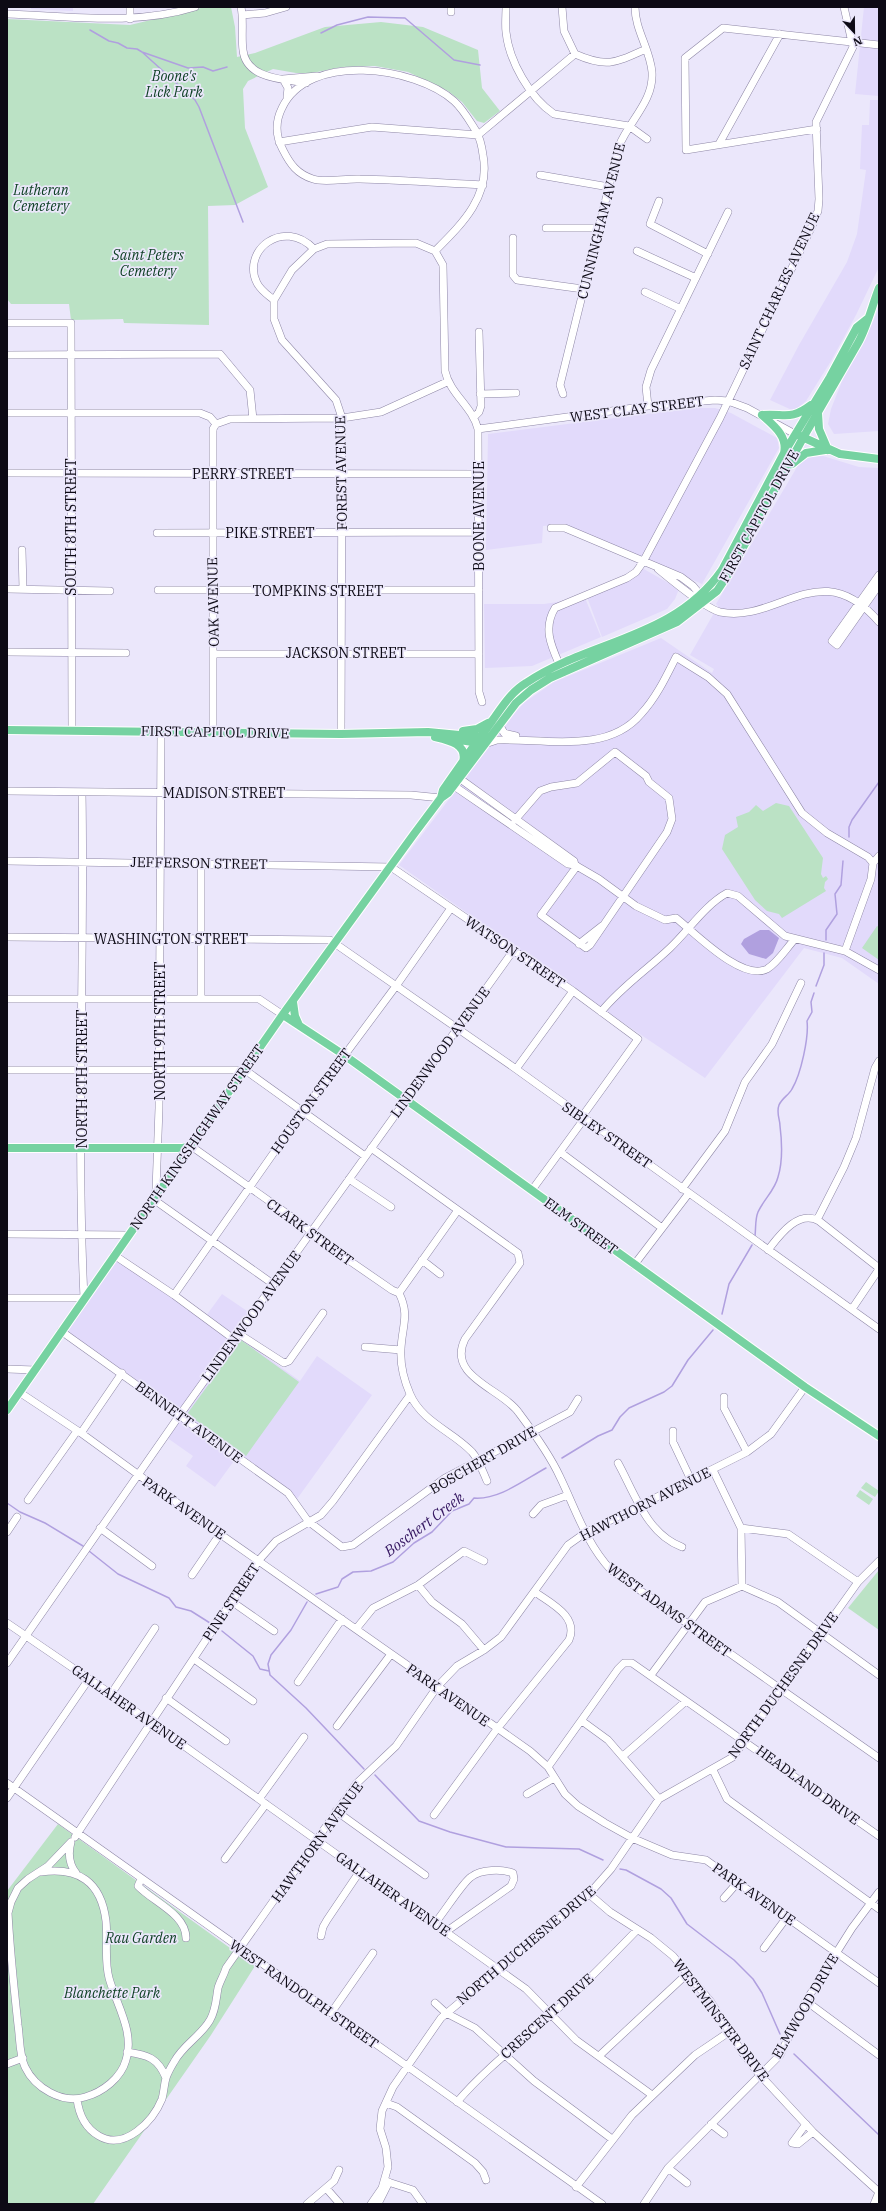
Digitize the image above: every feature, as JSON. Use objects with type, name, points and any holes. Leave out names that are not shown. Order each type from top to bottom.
[{"type":"main road","name":"FIRST CAPITOL DRIVE","points":[[7,730],[429,734],[480,741],[522,697],[550,678],[678,622],[701,599],[722,570],[784,454],[818,413],[865,330],[867,318],[879,288]]},
{"type":"main road","name":"FIRST CAPITOL DRIVE","points":[[496,723],[516,691],[545,671],[559,664],[618,642],[672,616],[717,591],[729,573],[780,479],[816,400],[857,327],[867,318]]},
{"type":"main road","points":[[762,415],[787,417],[795,415],[816,400]]},
{"type":"main road","points":[[780,479],[796,458],[814,450],[828,450],[819,429],[818,413]]},
{"type":"main road","points":[[762,415],[777,428],[782,437],[784,454]]},
{"type":"main road","name":"WEST CLAY STREET","points":[[799,436],[828,450],[856,457],[879,459]]},
{"type":"main road","points":[[429,734],[436,730],[471,730],[496,723]]},
{"type":"main road","points":[[429,734],[456,742],[462,750],[462,764]]},
{"type":"main road","points":[[441,798],[443,790],[480,741]]},
{"type":"main road","points":[[441,798],[454,786],[480,741]]},
{"type":"main road","name":"NORTH KINGSHIGHWAY STREET","points":[[7,1410],[283,1015],[441,798]]},
{"type":"main road","points":[[293,1002],[295,1016],[299,1025]]},
{"type":"main road","name":"ELM STREET","points":[[283,1015],[344,1055],[404,1100],[532,1190],[805,1387],[879,1436]]},
{"type":"main road","points":[[7,1148],[183,1148],[191,1146]]},
{"type":"street","points":[[130,7],[130,19]]},
{"type":"street","points":[[7,14],[130,19],[166,14],[195,7]]},
{"type":"street","points":[[241,7],[243,50],[247,63],[259,73],[306,83]]},
{"type":"street","points":[[242,15],[265,13],[286,7]]},
{"type":"street","points":[[506,7],[506,33],[513,60],[532,91],[554,114],[629,126],[647,139]]},
{"type":"street","points":[[562,7],[564,31],[575,54],[594,62],[612,62],[622,60],[646,49]]},
{"type":"street","name":"CUNNINGHAM AVENUE","points":[[563,394],[560,385],[619,146],[629,126],[644,106],[651,85],[652,72],[646,49],[637,26],[635,7]]},
{"type":"street","points":[[844,7],[853,43]]},
{"type":"street","points":[[817,129],[686,150],[685,58],[723,28],[879,45]]},
{"type":"street","points":[[719,144],[780,34]]},
{"type":"street","name":"SAINT CHARLES AVENUE","points":[[643,562],[728,401],[818,211],[818,114],[852,51],[853,43]]},
{"type":"street","points":[[279,142],[372,128],[478,134],[575,54]]},
{"type":"street","points":[[283,79],[324,76],[370,70],[418,80],[453,100],[467,116],[478,134],[484,159],[483,186],[471,212],[435,251]]},
{"type":"street","points":[[287,99],[306,83],[324,76]]},
{"type":"street","points":[[283,79],[288,88],[287,99],[277,119],[279,142],[293,168],[314,179],[359,178],[483,186]]},
{"type":"street","points":[[540,175],[609,187]]},
{"type":"street","points":[[659,201],[650,224],[708,254]]},
{"type":"street","points":[[648,406],[646,387],[648,378],[728,212]]},
{"type":"street","points":[[546,228],[599,228]]},
{"type":"street","points":[[7,413],[200,413],[210,417],[216,424],[230,419],[342,418],[381,412],[447,382],[443,359],[443,265],[435,251],[416,243],[327,244],[314,249],[292,270],[274,300],[263,292],[256,282],[254,261],[259,252],[272,240],[288,235],[302,239],[314,249]]},
{"type":"street","points":[[513,238],[513,274],[517,280],[583,289]]},
{"type":"street","points":[[637,251],[696,278]]},
{"type":"street","points":[[645,292],[681,309]]},
{"type":"street","name":"FOREST AVENUE","points":[[274,300],[274,319],[282,340],[336,400],[342,418],[341,734]]},
{"type":"street","name":"SOUTH 8TH STREET","points":[[7,323],[71,322],[72,731]]},
{"type":"street","points":[[474,417],[480,409],[479,332]]},
{"type":"street","points":[[7,355],[220,354],[250,390],[253,419]]},
{"type":"street","name":"BOONE AVENUE","points":[[447,382],[474,417],[478,429],[479,692],[482,702]]},
{"type":"street","points":[[480,394],[516,393]]},
{"type":"street","name":"WEST CLAY STREET","points":[[478,429],[698,400],[728,401],[762,415],[799,436]]},
{"type":"street","name":"OAK AVENUE","points":[[213,732],[212,474],[213,429],[216,424]]},
{"type":"street","name":"PERRY STREET","points":[[7,473],[479,474]]},
{"type":"street","points":[[551,528],[565,528],[658,568],[715,611],[724,613],[755,611],[799,595],[820,591],[847,597],[861,606],[879,622]]},
{"type":"street","name":"PIKE STREET","points":[[157,533],[478,532]]},
{"type":"street","points":[[22,550],[23,589]]},
{"type":"street","points":[[562,673],[549,640],[548,629],[550,617],[555,608],[627,578],[636,572],[643,562]]},
{"type":"street","points":[[861,606],[879,574]]},
{"type":"street","points":[[835,643],[861,606],[879,585]]},
{"type":"street","points":[[7,589],[110,591]]},
{"type":"street","name":"TOMPKINS STREET","points":[[158,590],[478,590]]},
{"type":"street","points":[[7,652],[126,652]]},
{"type":"street","name":"JACKSON STREET","points":[[213,654],[479,654]]},
{"type":"street","points":[[480,741],[599,739],[618,733],[641,715],[663,682],[676,657],[708,677],[727,694],[802,813],[827,832],[868,857],[873,863]]},
{"type":"street","points":[[496,723],[504,733],[525,736],[592,736],[625,727]]},
{"type":"street","name":"NORTH 9TH STREET","points":[[153,1199],[156,1190],[157,1148],[159,1143],[161,732]]},
{"type":"street","points":[[515,820],[540,791],[551,786],[577,783],[615,752],[646,776],[649,782],[667,796],[672,819],[667,832],[624,897],[588,947],[585,948],[541,915],[576,865]]},
{"type":"street","points":[[459,778],[515,820],[574,861],[576,865],[636,906],[652,912],[665,920],[676,918],[697,936],[739,966],[756,971],[770,966],[798,940]]},
{"type":"street","points":[[454,786],[568,864],[576,865]]},
{"type":"street","name":"MADISON STREET","points":[[7,791],[411,794],[441,798]]},
{"type":"street","points":[[82,792],[83,861]]},
{"type":"street","points":[[845,951],[870,878],[873,863],[879,856]]},
{"type":"street","name":"JEFFERSON STREET","points":[[7,861],[160,862],[391,867]]},
{"type":"street","name":"NORTH 8TH STREET","points":[[83,861],[81,1234],[84,1298]]},
{"type":"street","points":[[201,864],[201,999]]},
{"type":"street","name":"WATSON STREET","points":[[391,867],[573,991],[638,1039],[583,1118]]},
{"type":"street","points":[[601,1012],[619,993],[681,937],[716,899],[727,893],[738,896],[785,936],[845,951],[879,970]]},
{"type":"street","name":"HOUSTON STREET","points":[[174,1295],[303,1111],[396,986],[451,908]]},
{"type":"street","points":[[681,937],[697,936]]},
{"type":"street","name":"WASHINGTON STREET","points":[[7,937],[82,939],[330,940],[335,943]]},
{"type":"street","name":"SIBLEY STREET","points":[[335,943],[456,1029],[516,1069],[879,1329]]},
{"type":"street","name":"LINDENWOOD AVENUE","points":[[7,1663],[179,1416],[234,1340],[240,1334],[273,1284],[404,1100],[513,951]]},
{"type":"street","points":[[682,1189],[725,1131],[745,1082],[772,1044],[801,983]]},
{"type":"street","points":[[516,1069],[573,991]]},
{"type":"street","points":[[7,998],[259,999],[283,1015]]},
{"type":"street","points":[[817,1220],[844,1167],[856,1138],[877,1064]]},
{"type":"street","points":[[7,1070],[245,1070],[365,1156]]},
{"type":"street","points":[[532,1190],[583,1118]]},
{"type":"street","name":"CLARK STREET","points":[[191,1146],[398,1293]]},
{"type":"street","name":"WEST ADAMS STREET","points":[[371,1148],[518,1253],[520,1262],[465,1339],[462,1346],[461,1356],[463,1364],[474,1378],[513,1405],[532,1431],[560,1476],[585,1533],[596,1553],[611,1570],[879,1758]]},
{"type":"street","points":[[560,1152],[662,1228]]},
{"type":"street","points":[[349,1179],[390,1207]]},
{"type":"street","points":[[634,1265],[689,1193]]},
{"type":"street","points":[[153,1199],[213,1240],[273,1284]]},
{"type":"street","points":[[458,1210],[398,1293],[404,1304],[406,1317],[401,1350],[402,1371],[410,1394],[431,1421],[471,1452],[478,1461],[488,1482]]},
{"type":"street","points":[[768,1250],[793,1223],[804,1219],[817,1220],[879,1268],[852,1309]]},
{"type":"street","points":[[7,1234],[128,1235]]},
{"type":"street","points":[[114,1255],[174,1295],[234,1340]]},
{"type":"street","points":[[422,1260],[440,1274]]},
{"type":"street","points":[[7,1298],[84,1298]]},
{"type":"street","points":[[240,1334],[284,1363],[289,1361],[324,1313]]},
{"type":"street","name":"BENNETT AVENUE","points":[[61,1331],[122,1373],[179,1416],[288,1493],[308,1521]]},
{"type":"street","points":[[365,1347],[401,1350]]},
{"type":"street","points":[[7,1369],[35,1370]]},
{"type":"street","points":[[28,1500],[122,1373]]},
{"type":"street","name":"HAWTHORN AVENUE","points":[[77,2098],[81,2116],[92,2132],[103,2138],[115,2141],[136,2132],[157,2109],[162,2098],[166,2078],[175,2059],[210,2021],[214,2011],[218,1989],[226,1968],[316,1841],[336,1810],[356,1784],[396,1746],[437,1687],[457,1666],[484,1650],[501,1637],[568,1545],[585,1533],[713,1470],[746,1452],[771,1434],[805,1387]]},
{"type":"street","name":"PARK AVENUE","points":[[19,1392],[79,1432],[138,1476],[530,1752],[548,1767],[561,1789],[578,1806],[632,1838],[672,1855],[706,1860],[879,1983]]},
{"type":"street","name":"PINE STREET","points":[[22,2058],[8,1913],[11,1902],[18,1888],[28,1879],[41,1872],[71,1842],[259,1560],[276,1541],[308,1521],[321,1515],[410,1394]]},
{"type":"street","points":[[724,1397],[724,1408],[746,1452]]},
{"type":"street","name":"BOSCHERT DRIVE","points":[[308,1521],[338,1545],[349,1548],[445,1478],[570,1412],[578,1398]]},
{"type":"street","points":[[673,1431],[673,1442],[691,1480]]},
{"type":"street","points":[[618,1463],[651,1526],[668,1542],[682,1548]]},
{"type":"street","points":[[713,1470],[741,1528],[742,1586]]},
{"type":"street","points":[[533,1514],[541,1505],[568,1494]]},
{"type":"street","points":[[7,1532],[17,1517]]},
{"type":"street","points":[[100,1528],[152,1566]]},
{"type":"street","points":[[741,1528],[788,1534],[858,1582]]},
{"type":"street","points":[[192,1575],[220,1534]]},
{"type":"street","points":[[356,1629],[374,1608],[418,1585],[464,1551],[484,1561]]},
{"type":"street","name":"NORTH DUCHESNE DRIVE","points":[[378,2204],[387,2182],[388,2161],[380,2124],[380,2114],[392,2087],[446,2012],[589,1894],[610,1869],[659,1799],[713,1770],[733,1757],[746,1741],[858,1582],[879,1561]]},
{"type":"street","points":[[418,1585],[432,1602],[462,1624],[484,1650]]},
{"type":"street","points":[[651,1675],[704,1602],[742,1586],[778,1602],[879,1675]]},
{"type":"street","points":[[434,1815],[497,1729],[557,1656],[571,1634],[569,1620],[564,1613],[534,1592]]},
{"type":"street","points":[[231,1601],[274,1632]]},
{"type":"street","points":[[298,1682],[342,1619]]},
{"type":"street","name":"GALLAHER AVENUE","points":[[7,1623],[111,1694],[316,1841],[447,1931],[526,1989],[576,2040],[652,2095]]},
{"type":"street","points":[[111,1694],[155,1628]]},
{"type":"street","points":[[337,1726],[391,1654]]},
{"type":"street","points":[[194,1659],[253,1702]]},
{"type":"street","name":"HEADLAND DRIVE","points":[[548,1767],[624,1663],[632,1663],[746,1741],[879,1836]]},
{"type":"street","points":[[7,1798],[89,1679]]},
{"type":"street","points":[[166,1698],[226,1741]]},
{"type":"street","points":[[623,1756],[686,1701]]},
{"type":"street","points":[[582,1721],[608,1740],[659,1799]]},
{"type":"street","points":[[259,1799],[304,1737]]},
{"type":"street","points":[[713,1770],[728,1800],[879,1909]]},
{"type":"street","points":[[527,1794],[554,1778]]},
{"type":"street","name":"WEST RANDOLPH STREET","points":[[7,1783],[407,2068],[602,2204]]},
{"type":"street","points":[[225,1859],[266,1804]]},
{"type":"street","points":[[336,1810],[425,1875]]},
{"type":"street","points":[[7,2064],[22,2058],[25,2066],[38,2084],[58,2095],[77,2098],[99,2091],[112,2082],[120,2072],[127,2052],[127,2029],[106,1965],[106,1921],[103,1907],[93,1886],[76,1873],[70,1865],[69,1849],[71,1842]]},
{"type":"street","points":[[41,1872],[53,1870],[76,1873]]},
{"type":"street","points":[[435,1923],[471,1876],[485,1872],[506,1870],[513,1873],[514,1879],[511,1886],[447,1931]]},
{"type":"street","points":[[322,1936],[323,1927],[327,1920],[360,1871]]},
{"type":"street","points":[[141,1879],[138,1886],[147,1896],[177,1916],[186,1932],[186,1938]]},
{"type":"street","points":[[724,1898],[738,1882]]},
{"type":"street","name":"ELMWOOD DRIVE","points":[[644,2204],[668,2168],[780,2055],[806,2001],[836,1953],[879,1892]]},
{"type":"street","name":"WESTMINSTER DRIVE","points":[[589,1894],[610,1912],[665,1948],[688,1973],[711,2002],[742,2052],[760,2075],[813,2132],[879,2192]]},
{"type":"street","points":[[764,1948],[787,1917]]},
{"type":"street","name":"CRESCENT DRIVE","points":[[457,2102],[482,2074],[552,2014],[596,1973],[637,1930]]},
{"type":"street","points":[[331,2013],[373,1953]]},
{"type":"street","points":[[599,2056],[688,1973]]},
{"type":"street","points":[[806,2001],[879,2055]]},
{"type":"street","points":[[435,2003],[446,2012],[476,2028],[534,2082],[612,2139]]},
{"type":"street","points":[[576,2187],[632,2114],[707,2045],[729,2032]]},
{"type":"street","points":[[127,2052],[145,2056],[158,2062],[166,2078]]},
{"type":"street","points":[[385,2105],[397,2107],[475,2163],[483,2172],[486,2180]]},
{"type":"street","points":[[711,2124],[724,2134]]},
{"type":"street","points":[[806,2124],[792,2143],[798,2144],[813,2132]]},
{"type":"street","points":[[668,2168],[687,2183]]},
{"type":"street","points":[[307,2204],[338,2176],[339,2170]]},
{"type":"street","points":[[387,2182],[413,2190],[423,2204]]},
{"type":"street","name":"NORTH DUCHESNE DRIVE","points":[[372,2204],[387,2182]]},
{"type":"street","points":[[326,2188],[340,2204]]},
{"type":"street","points":[[874,2204],[879,2192]]},
{"type":"shaded area","points":[[31,7],[73,7],[73,11],[31,9]]},
{"type":"shaded area","points":[[864,7],[879,7],[879,96],[855,94]]},
{"type":"shaded area","points":[[870,100],[879,100],[879,267],[856,315],[831,361],[806,401],[794,411],[770,400],[799,345],[847,262],[857,234],[866,170],[860,169],[862,125],[869,125]]},
{"type":"shaded area","points":[[879,307],[879,431],[834,434],[828,424],[831,409],[846,371],[872,324]]},
{"type":"shaded area","points":[[694,408],[715,408],[731,413],[777,438],[779,448],[702,584],[564,524],[543,526],[542,543],[486,550],[488,434]]},
{"type":"shaded area","points":[[823,456],[859,467],[879,468],[879,984],[842,958],[804,948],[705,1078],[622,1022],[399,865],[514,714],[525,702],[554,682],[661,638],[712,673],[714,669],[690,655],[718,606],[716,604],[803,457]]},
{"type":"shaded area","points":[[642,568],[679,589],[675,599],[667,609],[602,637],[587,597]]},
{"type":"shaded area","points":[[585,598],[601,637],[532,666],[485,668],[484,604],[544,604]]},
{"type":"shaded area","points":[[760,930],[769,930],[779,938],[773,953],[766,959],[749,954],[741,944],[744,939]]},
{"type":"shaded area","points":[[117,1260],[203,1320],[222,1294],[250,1313],[240,1338],[300,1381],[317,1356],[372,1395],[297,1499],[288,1489],[239,1454],[215,1487],[186,1466],[193,1456],[166,1437],[183,1415],[67,1332],[66,1329]]},
{"type":"green space","points":[[205,7],[231,7],[235,27],[237,57],[255,53],[325,27],[381,22],[423,27],[478,50],[482,88],[500,111],[484,123],[477,121],[462,102],[448,91],[408,72],[375,66],[342,67],[312,73],[296,73],[273,69],[248,81],[243,89],[245,128],[268,187],[235,205],[208,206],[209,325],[124,323],[123,319],[71,320],[69,304],[11,304],[7,299],[7,19],[130,25]]},
{"type":"green space","points":[[776,803],[789,806],[823,858],[821,874],[823,878],[826,876],[828,879],[825,882],[824,888],[826,891],[782,918],[779,914],[767,911],[755,900],[722,849],[725,835],[738,827],[736,817],[749,812],[756,805],[763,811]]},
{"type":"green space","points":[[877,926],[879,927],[879,960],[862,948]]},
{"type":"green space","points":[[241,1340],[299,1382],[246,1456],[187,1414]]},
{"type":"green space","points":[[866,1482],[879,1491],[875,1497],[861,1488]]},
{"type":"green space","points":[[860,1490],[873,1499],[869,1505],[856,1496]]},
{"type":"green space","points":[[879,1570],[879,1630],[848,1608]]},
{"type":"green space","name":"Blanchette Park","points":[[58,1824],[255,1966],[211,2035],[93,2204],[7,2204],[7,1891]]},
{"type":"waterway","points":[[321,33],[337,25],[368,17],[405,18],[454,60],[480,65]]},
{"type":"waterway","points":[[90,30],[109,41],[118,43],[127,48],[137,49],[188,68],[203,67],[213,71],[227,67]]},
{"type":"waterway","points":[[142,52],[195,100],[243,222]]},
{"type":"waterway","name":"Boschert Creek","points":[[849,837],[849,827],[852,820],[879,782]]},
{"type":"waterway","name":"Boschert Creek","points":[[826,940],[826,930],[837,914],[835,894],[841,885],[843,861]]},
{"type":"waterway","name":"Boschert Creek","points":[[816,986],[824,965],[824,953]]},
{"type":"waterway","name":"Boschert Creek","points":[[755,1236],[758,1212],[777,1182],[780,1171],[782,1145],[778,1108],[780,1103],[792,1089],[801,1065],[806,1046],[807,1021],[812,1012],[811,1002],[814,993]]},
{"type":"waterway","name":"Boschert Creek","points":[[722,1314],[729,1284],[752,1245]]},
{"type":"waterway","name":"Boschert Creek","points":[[562,1458],[598,1436],[612,1430],[620,1417],[629,1408],[664,1392],[672,1386],[688,1360],[713,1330]]},
{"type":"waterway","name":"Boschert Creek","points":[[316,1594],[338,1587],[342,1579],[353,1572],[371,1571],[393,1562],[414,1543],[432,1532],[452,1511],[469,1504],[474,1498],[483,1498],[502,1493],[546,1468]]},
{"type":"waterway","points":[[7,1503],[20,1512],[45,1523],[83,1546]]},
{"type":"waterway","points":[[89,1551],[118,1574],[169,1598],[176,1607],[191,1611],[210,1623]]},
{"type":"waterway","name":"Boschert Creek","points":[[307,1602],[291,1630],[271,1655],[268,1664],[270,1675],[306,1708],[364,1769]]},
{"type":"waterway","points":[[222,1631],[253,1656],[260,1669],[269,1671]]},
{"type":"waterway","name":"Boschert Creek","points":[[375,1775],[419,1821],[450,1832],[506,1847],[579,1849],[603,1860]]},
{"type":"waterway","name":"Boschert Creek","points":[[620,1869],[626,1870],[661,1889],[671,1898],[687,1924],[734,1960],[753,1979],[762,1993],[780,2034]]},
{"type":"waterway","name":"Boschert Creek","points":[[794,2054],[879,2135]]},
{"type":"park label","name":"Boone's Lick Park","points":[[174,84]]},
{"type":"park label","name":"Lutheran Cemetery","points":[[41,198]]},
{"type":"park label","name":"Saint Peters Cemetery","points":[[148,264]]},
{"type":"park label","name":"Rau Garden","points":[[141,1938]]}]
